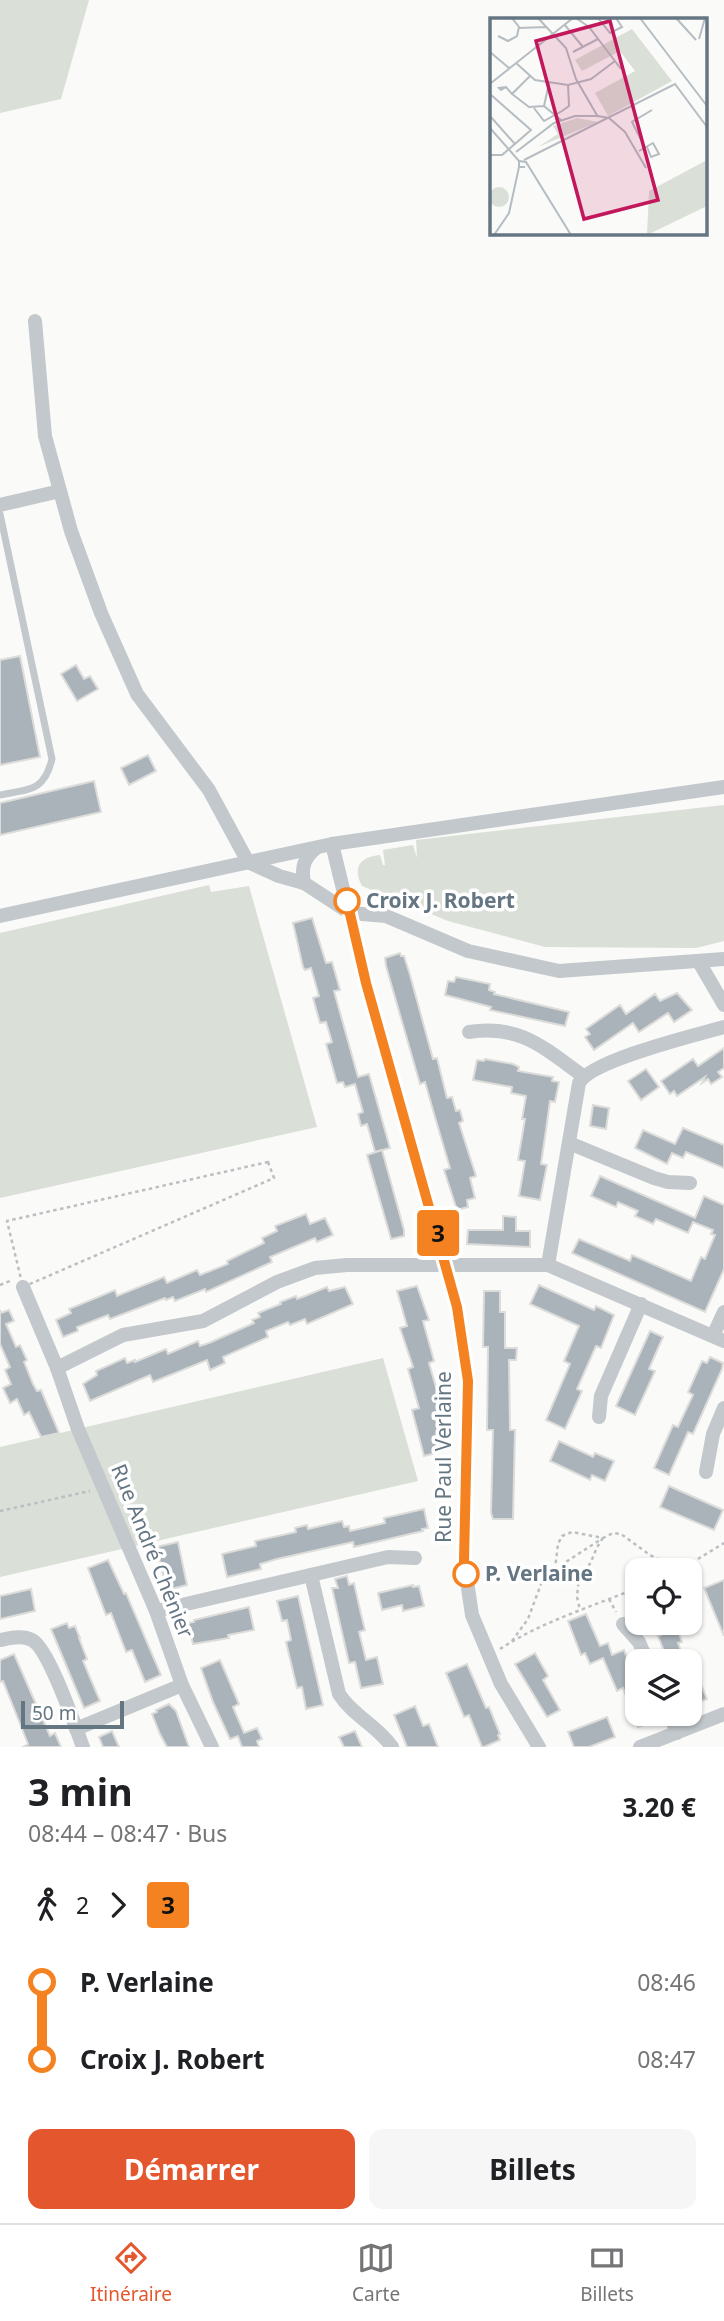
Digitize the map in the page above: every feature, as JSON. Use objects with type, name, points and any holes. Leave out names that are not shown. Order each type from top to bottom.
[{"type":"street","points":[[35,321],[45,436],[71,531],[101,613],[137,694],[209,790],[248,862],[279,876],[304,883],[350,913],[386,916],[468,951],[559,971],[724,958]]},
{"type":"street","points":[[0,505],[60,491]]},
{"type":"street","points":[[0,916],[332,844],[724,787]]},
{"type":"street","name":"Rue Paul Verlaine","points":[[332,844],[366,983],[457,1307],[468,1381],[464,1561],[472,1615],[501,1684],[539,1747]]},
{"type":"street","points":[[304,883],[303,866],[306,856],[316,848]]},
{"type":"street","points":[[699,962],[724,1005]]},
{"type":"street","points":[[548,1265],[579,1083],[583,1076],[640,1052],[724,1027]]},
{"type":"street","points":[[469,1032],[496,1030],[527,1037],[583,1076]]},
{"type":"street","points":[[569,1143],[654,1178],[690,1183]]},
{"type":"street","points":[[57,1368],[123,1335],[203,1321],[277,1282],[315,1268],[372,1264],[548,1265],[719,1339],[724,1312]]},
{"type":"street","name":"Rue André Chénier","points":[[23,1287],[57,1368],[78,1429],[156,1611],[182,1685],[212,1747]]},
{"type":"street","points":[[598,1417],[601,1396],[641,1304]]},
{"type":"street","points":[[706,1472],[713,1434],[724,1408]]},
{"type":"street","points":[[156,1611],[388,1557],[415,1558]]},
{"type":"street","points":[[311,1575],[340,1694],[346,1705],[372,1725],[392,1747]]},
{"type":"street","points":[[623,1624],[642,1649]]},
{"type":"street","points":[[0,1640],[22,1637],[36,1643],[46,1655],[83,1747]]},
{"type":"street","points":[[76,1729],[182,1685]]},
{"type":"street","points":[[640,1747],[724,1714]]},
{"type":"street","points":[[674,1726],[677,1733]]},
{"type":"lane","points":[[0,514],[52,759],[48,775],[35,788],[0,795]]},
{"type":"path","points":[[268,1162],[274,1178],[23,1287],[6,1221],[268,1162]]},
{"type":"path","points":[[0,1511],[104,1488]]},
{"type":"path","points":[[555,1569],[558,1544],[562,1535],[572,1532],[603,1538]]},
{"type":"path","points":[[512,1642],[528,1619],[541,1584],[555,1569],[603,1538],[613,1533],[621,1534],[658,1558]]},
{"type":"path","points":[[580,1610],[577,1597],[579,1576],[591,1566],[594,1549],[603,1538]]},
{"type":"path","points":[[700,1558],[724,1543]]},
{"type":"path","points":[[555,1569],[579,1576]]},
{"type":"path","points":[[489,1656],[512,1642],[580,1610],[625,1593]]},
{"type":"shaded area","points":[[0,0],[89,0],[61,99],[0,113]]},
{"type":"shaded area","points":[[724,805],[724,941],[696,948],[545,947],[448,921],[362,886],[359,879],[358,868],[367,858],[380,855],[385,865],[383,850],[413,845],[417,858],[416,840]]},
{"type":"shaded area","points":[[209,885],[211,892],[249,886],[317,1127],[0,1198],[0,933]]},
{"type":"shaded area","points":[[383,1358],[418,1481],[0,1577],[0,1447]]},
{"type":"building","points":[[20,656],[40,757],[0,765],[0,660]]},
{"type":"building","points":[[76,665],[84,679],[90,676],[98,689],[77,701],[61,674]]},
{"type":"building","points":[[148,755],[156,771],[129,785],[121,768]]},
{"type":"building","points":[[94,781],[101,812],[0,835],[0,803]]},
{"type":"building","points":[[312,918],[326,963],[332,962],[340,990],[334,991],[358,1077],[369,1074],[390,1148],[375,1152],[367,1124],[361,1126],[358,1114],[363,1112],[355,1084],[345,1087],[343,1082],[337,1083],[326,1044],[332,1042],[326,1022],[320,1023],[313,998],[319,996],[311,968],[305,970],[303,967],[293,923]]},
{"type":"building","points":[[400,953],[404,956],[447,1098],[452,1097],[456,1111],[460,1110],[463,1121],[459,1123],[476,1176],[470,1178],[475,1198],[467,1200],[468,1207],[457,1210],[444,1170],[450,1168],[425,1082],[420,1084],[386,966],[385,958]]},
{"type":"building","points":[[456,977],[490,984],[489,990],[495,992],[494,994],[569,1012],[565,1026],[490,1010],[491,1007],[445,995],[448,981],[454,982]]},
{"type":"building","points":[[677,993],[692,1010],[674,1022],[668,1013],[639,1032],[633,1023],[594,1050],[585,1037],[590,1034],[586,1029],[620,1005],[626,1014],[655,994],[660,1001]]},
{"type":"building","points":[[724,1048],[724,1068],[718,1072],[722,1077],[711,1084],[708,1079],[702,1083],[705,1077],[677,1096],[674,1091],[670,1094],[661,1081],[693,1059],[698,1066]]},
{"type":"building","points":[[477,1060],[513,1064],[519,1067],[518,1071],[553,1077],[552,1081],[559,1082],[555,1102],[550,1101],[541,1164],[547,1165],[540,1200],[519,1196],[525,1161],[518,1160],[526,1096],[511,1093],[512,1087],[473,1080]]},
{"type":"building","points":[[646,1069],[659,1087],[641,1100],[628,1081]]},
{"type":"building","points":[[593,1105],[609,1108],[606,1129],[590,1126]]},
{"type":"building","points":[[683,1128],[724,1145],[724,1168],[686,1152],[683,1158],[672,1153],[667,1164],[635,1148],[643,1130],[675,1144]]},
{"type":"building","points":[[382,1150],[404,1230],[404,1236],[391,1239],[367,1155]]},
{"type":"building","points":[[600,1176],[695,1218],[704,1196],[724,1205],[724,1269],[705,1312],[572,1253],[579,1239],[630,1261],[632,1255],[691,1281],[701,1257],[705,1259],[715,1235],[711,1234],[713,1230],[693,1222],[688,1233],[656,1219],[653,1224],[635,1216],[638,1211],[618,1202],[616,1207],[591,1196]]},
{"type":"building","points":[[306,1214],[310,1224],[325,1218],[333,1235],[317,1242],[315,1238],[270,1257],[272,1262],[206,1292],[205,1289],[175,1301],[173,1297],[166,1300],[165,1298],[110,1319],[108,1315],[77,1327],[78,1331],[63,1337],[56,1320],[71,1313],[69,1309],[115,1290],[117,1296],[164,1277],[167,1283],[197,1270],[200,1275],[228,1264],[227,1261],[264,1243],[262,1238],[277,1231],[275,1226]]},
{"type":"building","points":[[503,1216],[516,1217],[516,1231],[530,1231],[530,1247],[467,1244],[468,1230],[503,1230]]},
{"type":"building","points":[[539,1285],[594,1310],[596,1306],[614,1315],[601,1348],[596,1346],[577,1389],[582,1391],[565,1429],[546,1420],[570,1364],[564,1361],[579,1326],[530,1304]]},
{"type":"building","points":[[417,1286],[429,1320],[423,1321],[434,1361],[429,1363],[442,1408],[438,1409],[440,1415],[436,1416],[444,1451],[424,1456],[412,1410],[419,1408],[408,1369],[413,1367],[400,1328],[407,1326],[397,1291]]},
{"type":"building","points":[[327,1287],[329,1291],[345,1287],[353,1304],[307,1324],[305,1319],[290,1325],[288,1322],[266,1331],[268,1337],[223,1357],[225,1363],[210,1370],[207,1360],[153,1382],[150,1375],[90,1401],[83,1384],[97,1375],[96,1371],[125,1358],[127,1363],[135,1362],[166,1349],[168,1354],[198,1341],[200,1346],[209,1343],[254,1323],[252,1320],[260,1317],[258,1313],[281,1304],[280,1302],[296,1296],[297,1299]]},
{"type":"building","points":[[484,1291],[500,1291],[500,1312],[505,1312],[505,1348],[517,1348],[516,1360],[509,1360],[510,1430],[515,1430],[513,1519],[493,1519],[491,1513],[493,1430],[487,1430],[488,1347],[483,1347]]},
{"type":"building","points":[[0,1310],[1,1313],[9,1310],[14,1321],[6,1324],[16,1347],[20,1345],[33,1384],[37,1391],[41,1390],[59,1433],[41,1437],[29,1412],[24,1415],[17,1399],[10,1403],[3,1388],[11,1384],[5,1370],[10,1367],[0,1344]]},
{"type":"building","points":[[650,1331],[663,1337],[649,1369],[655,1371],[635,1415],[616,1406]]},
{"type":"building","points":[[710,1357],[723,1363],[722,1369],[693,1434],[688,1432],[669,1475],[654,1468],[673,1425],[678,1427],[693,1395],[688,1392],[702,1361],[707,1363]]},
{"type":"building","points":[[559,1441],[593,1457],[595,1453],[614,1461],[605,1481],[592,1475],[590,1480],[550,1461]]},
{"type":"building","points":[[669,1486],[723,1510],[714,1530],[660,1507]]},
{"type":"building","points":[[424,1509],[428,1528],[422,1529],[423,1531],[354,1547],[353,1542],[277,1559],[260,1564],[261,1569],[227,1577],[222,1554],[256,1546],[255,1541],[296,1532],[295,1528],[307,1525],[308,1529],[342,1521],[344,1527],[349,1526],[350,1531],[385,1523],[384,1518]]},
{"type":"building","points":[[178,1542],[187,1585],[167,1590],[156,1547]]},
{"type":"building","points":[[108,1560],[124,1594],[126,1593],[161,1675],[145,1682],[132,1650],[126,1652],[111,1613],[106,1615],[88,1568]]},
{"type":"building","points":[[347,1576],[349,1585],[354,1583],[365,1630],[359,1632],[366,1660],[377,1657],[383,1684],[361,1688],[355,1662],[349,1663],[332,1588],[338,1588],[335,1579]]},
{"type":"building","points":[[724,1580],[724,1636],[704,1588]]},
{"type":"building","points":[[419,1586],[424,1606],[403,1611],[402,1605],[382,1610],[378,1593]]},
{"type":"building","points":[[31,1589],[35,1611],[0,1619],[0,1596]]},
{"type":"building","points":[[298,1596],[323,1705],[306,1709],[302,1687],[297,1688],[286,1642],[291,1640],[287,1620],[282,1621],[277,1601]]},
{"type":"building","points":[[249,1607],[254,1630],[228,1635],[229,1638],[193,1644],[188,1623]]},
{"type":"building","points":[[586,1614],[600,1646],[608,1643],[612,1655],[624,1650],[625,1693],[623,1688],[617,1691],[603,1658],[590,1664],[585,1653],[581,1655],[568,1621]]},
{"type":"building","points":[[67,1623],[69,1628],[75,1626],[87,1659],[83,1661],[100,1701],[84,1708],[51,1629]]},
{"type":"building","points":[[680,1635],[680,1649],[663,1649],[658,1636]]},
{"type":"building","points":[[535,1653],[548,1676],[543,1680],[560,1710],[547,1717],[515,1664]]},
{"type":"building","points":[[14,1654],[50,1736],[55,1733],[61,1747],[23,1747],[28,1744],[3,1681],[0,1682],[0,1660]]},
{"type":"building","points":[[220,1660],[239,1704],[233,1707],[244,1733],[257,1728],[262,1739],[257,1741],[259,1747],[242,1747],[238,1736],[230,1739],[213,1702],[201,1668]]},
{"type":"building","points":[[467,1664],[500,1734],[500,1740],[484,1747],[469,1715],[464,1717],[446,1673]]},
{"type":"building","points":[[702,1687],[707,1699],[702,1701]]},
{"type":"building","points":[[169,1704],[176,1711],[189,1747],[167,1747],[160,1734],[152,1714]]},
{"type":"building","points":[[415,1706],[423,1726],[429,1724],[438,1747],[407,1747],[394,1715]]},
{"type":"building","points":[[607,1717],[615,1737],[589,1747],[574,1747],[568,1732]]},
{"type":"building","points":[[112,1731],[119,1747],[103,1747],[99,1737]]},
{"type":"building","points":[[355,1731],[362,1747],[344,1747],[339,1737]]},
{"type":"bus line","name":"3","points":[[347,901],[366,983],[414,1146],[457,1307],[468,1381],[464,1478],[466,1574]]},
{"type":"place","name":"Croix J. Robert","points":[[347,901]]},
{"type":"place","name":"P. Verlaine","points":[[466,1574]]}]
